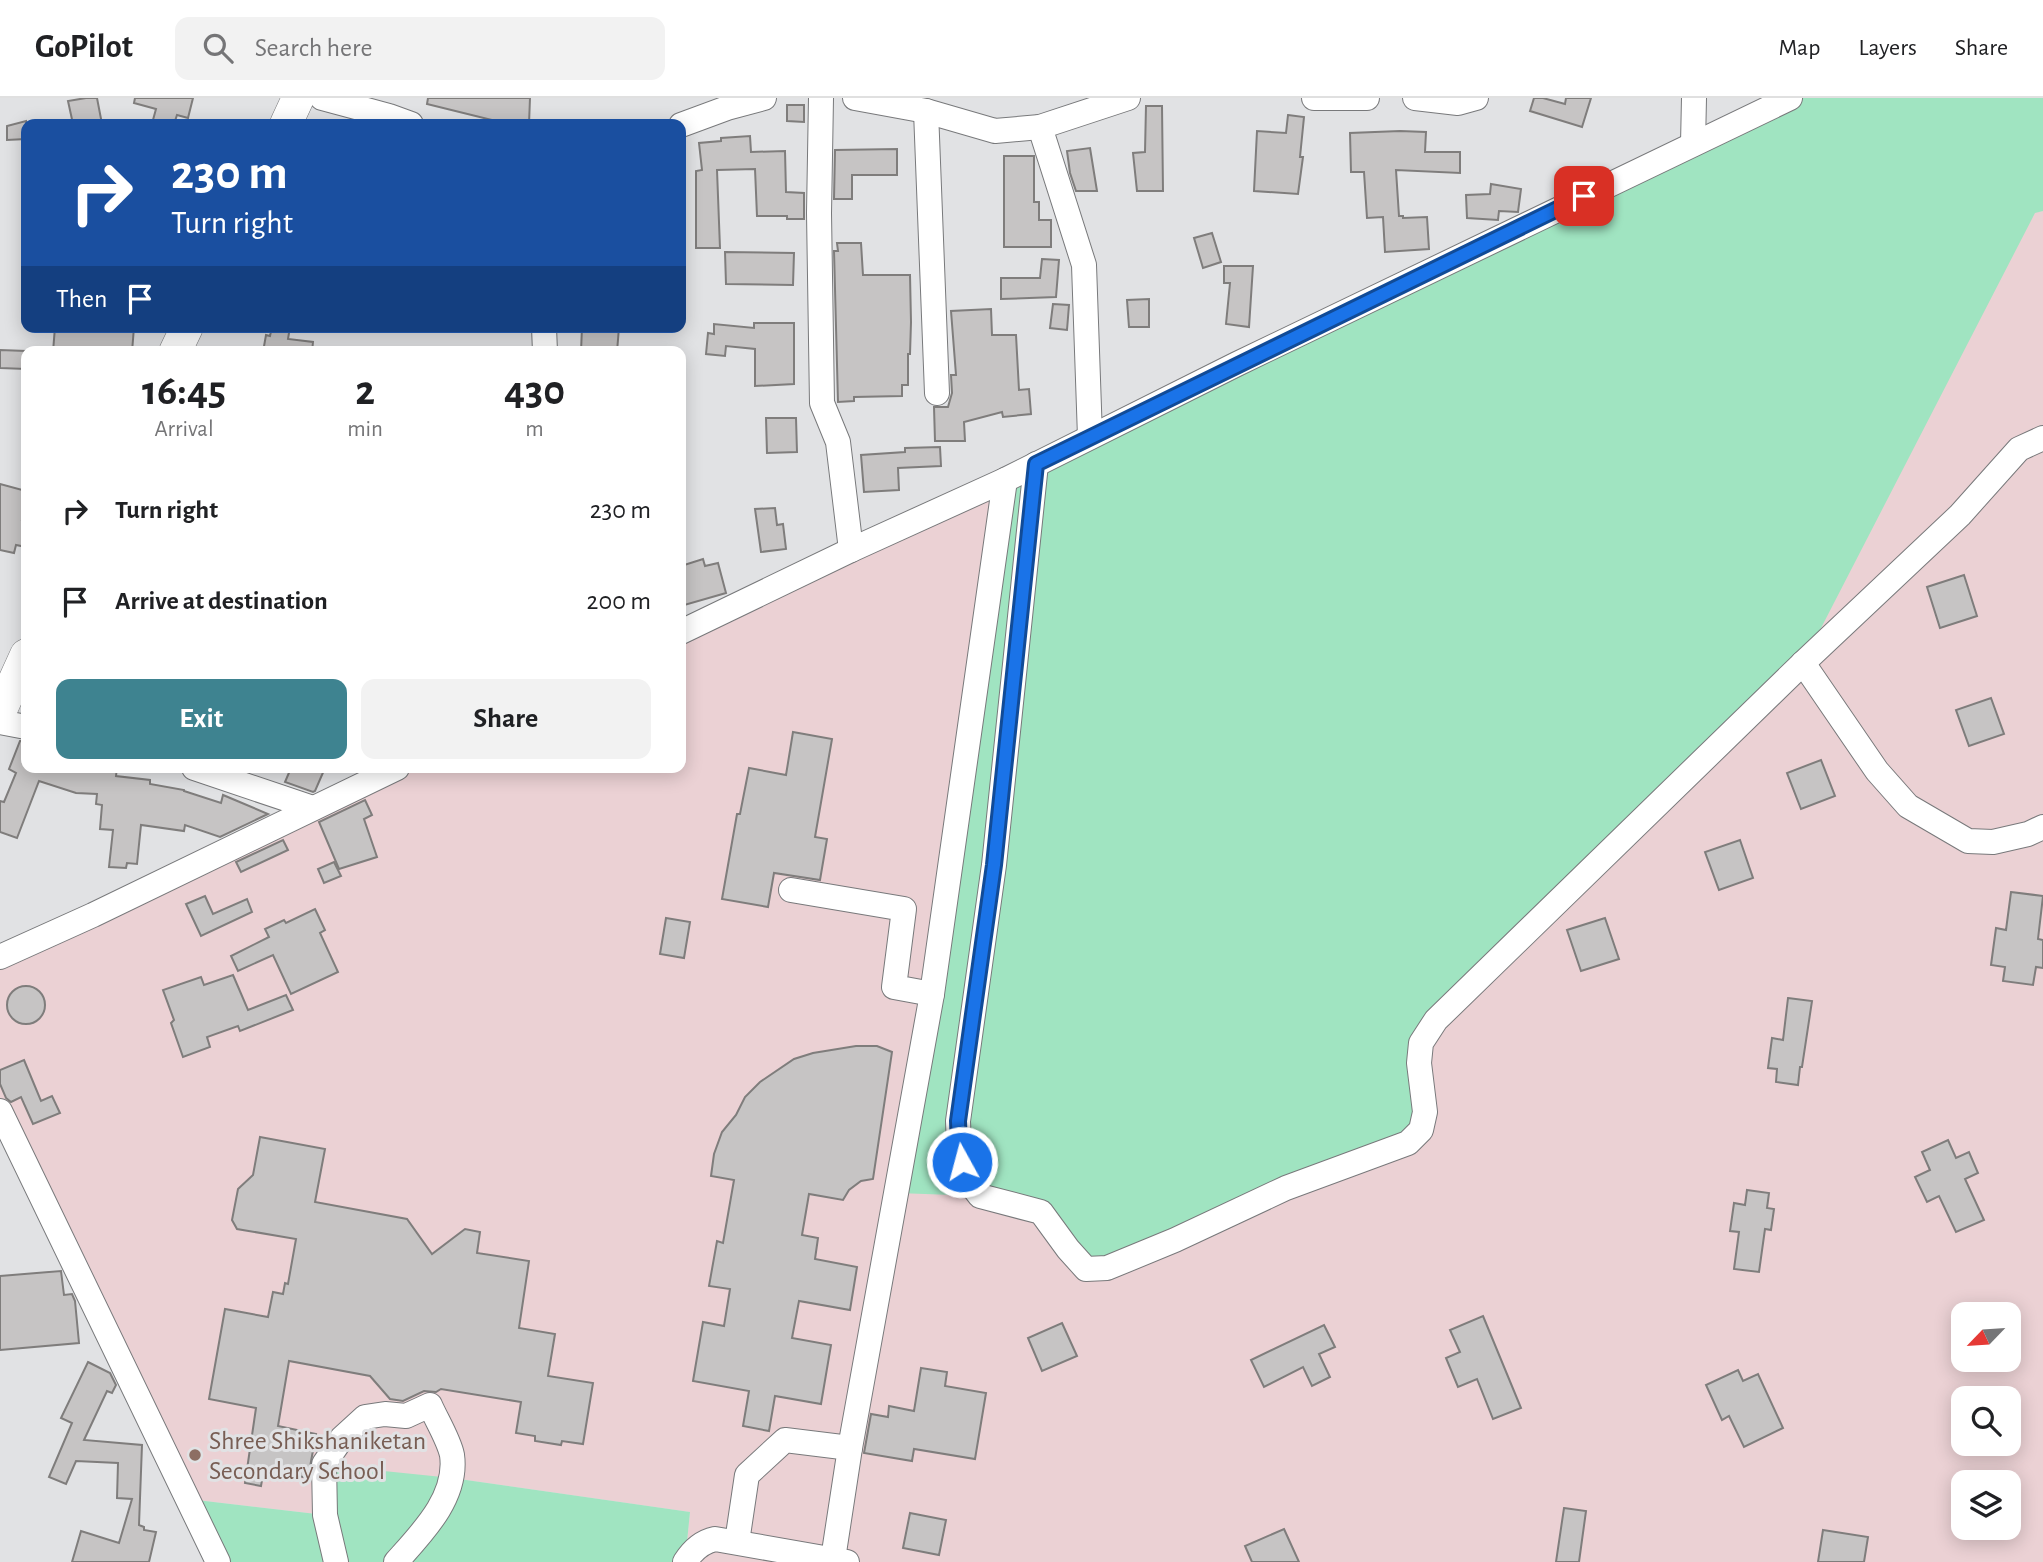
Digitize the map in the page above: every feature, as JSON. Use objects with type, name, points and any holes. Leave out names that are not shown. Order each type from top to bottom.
[{"type":"main road","points":[[288,119],[298,98]]},
{"type":"main road","points":[[0,712],[21,666]]},
{"type":"street","points":[[322,98],[397,119]]},
{"type":"street","points":[[686,123],[727,107],[764,98]]},
{"type":"street","points":[[821,98],[819,214],[822,403],[838,442],[851,550]]},
{"type":"street","points":[[855,98],[926,111],[995,131],[1040,127],[1128,98]]},
{"type":"street","points":[[1314,98],[1367,98]]},
{"type":"street","points":[[1415,98],[1458,103],[1476,98]]},
{"type":"street","points":[[1693,144],[1694,98]]},
{"type":"street","points":[[686,630],[1005,480],[1262,352],[1790,98]]},
{"type":"street","points":[[926,111],[937,393]]},
{"type":"street","points":[[1040,127],[1084,265],[1090,438]]},
{"type":"street","points":[[1036,464],[994,865],[958,1121],[959,1146],[966,1178],[981,1196],[1041,1212],[1086,1269],[1107,1268],[1175,1240],[1286,1188],[1408,1143],[1421,1130],[1425,1112],[1419,1063],[1421,1043],[1436,1020],[1802,663],[1960,515],[2019,449],[2043,438]]},
{"type":"street","points":[[685,1562],[706,1541],[715,1539],[840,1561],[850,1448],[932,993],[1005,480]]},
{"type":"street","points":[[1802,663],[1877,771],[1908,806],[1968,842],[1993,842],[2028,834],[2043,827]]},
{"type":"street","points":[[0,722],[21,726]]},
{"type":"street","points":[[209,773],[313,808]]},
{"type":"street","points":[[0,957],[386,773]]},
{"type":"street","points":[[791,890],[904,909],[894,987],[932,993]]},
{"type":"street","points":[[0,1111],[218,1562]]},
{"type":"street","points":[[336,1562],[325,1515],[324,1464],[342,1438],[365,1417],[385,1414],[406,1416],[430,1405],[452,1453],[452,1478],[439,1509],[396,1562]]},
{"type":"street","points":[[737,1542],[747,1475],[785,1440],[850,1448]]},
{"type":"shaded area","points":[[2043,211],[2043,1562],[685,1562],[690,1512],[452,1478],[325,1515],[188,1499],[0,1111],[0,957],[386,773],[686,773],[686,630],[1005,480],[1419,1063],[2035,212]]},
{"type":"green space","points":[[1790,98],[2043,98],[2043,211],[2035,213],[1803,663],[1436,1020],[1421,1130],[1086,1269],[1041,1212],[980,1196],[897,1193],[1005,480]]},
{"type":"green space","points":[[335,1466],[452,1478],[690,1512],[685,1562],[218,1562],[188,1499],[325,1515]]},
{"type":"building","points":[[97,98],[101,119],[72,119],[68,101]]},
{"type":"building","points":[[135,98],[193,98],[188,118],[177,115],[176,119],[153,119],[156,109],[134,103]]},
{"type":"building","points":[[428,98],[530,98],[529,119],[488,119],[427,104]]},
{"type":"building","points":[[1534,98],[1565,104],[1566,98],[1591,98],[1582,127],[1530,111]]},
{"type":"building","points":[[787,105],[804,105],[804,122],[787,121]]},
{"type":"building","points":[[1146,106],[1162,106],[1163,191],[1137,191],[1133,153],[1145,152]]},
{"type":"building","points":[[1288,115],[1304,117],[1300,157],[1303,157],[1298,194],[1254,191],[1257,131],[1286,133]]},
{"type":"building","points":[[21,122],[21,139],[7,140],[7,126]]},
{"type":"building","points":[[1426,132],[1425,152],[1460,152],[1460,173],[1396,170],[1399,216],[1427,217],[1429,249],[1385,252],[1383,217],[1367,218],[1364,172],[1351,172],[1350,133]]},
{"type":"building","points":[[750,136],[751,152],[785,151],[786,192],[804,193],[804,219],[757,216],[755,169],[717,170],[720,248],[696,248],[696,171],[702,170],[699,143]]},
{"type":"building","points":[[1090,148],[1097,191],[1076,191],[1067,151]]},
{"type":"building","points":[[897,149],[897,175],[852,175],[852,199],[834,199],[835,150]]},
{"type":"building","points":[[1004,156],[1034,156],[1034,202],[1039,202],[1039,220],[1051,220],[1051,247],[1004,247]]},
{"type":"building","points":[[1491,184],[1521,189],[1518,212],[1499,211],[1498,220],[1467,218],[1466,195],[1490,194]]},
{"type":"building","points":[[1212,233],[1221,262],[1203,268],[1194,238]]},
{"type":"building","points":[[837,243],[861,243],[863,275],[910,275],[908,385],[902,385],[902,396],[854,397],[854,401],[838,402],[834,251],[838,251]]},
{"type":"building","points":[[725,252],[794,253],[793,285],[726,284]]},
{"type":"building","points":[[1042,259],[1059,260],[1056,297],[1001,299],[1001,278],[1040,278]]},
{"type":"building","points":[[1224,266],[1253,266],[1249,327],[1226,324],[1230,283],[1224,283]]},
{"type":"building","points":[[1149,299],[1149,327],[1129,327],[1127,300]]},
{"type":"building","points":[[1053,304],[1069,305],[1067,330],[1050,328]]},
{"type":"building","points":[[991,309],[992,335],[1016,335],[1019,390],[1029,389],[1031,414],[1003,417],[1002,412],[964,422],[965,441],[935,441],[934,407],[948,407],[952,393],[951,375],[956,375],[951,311]]},
{"type":"building","points":[[754,323],[794,323],[794,384],[755,386],[755,349],[726,346],[725,356],[706,354],[708,333],[714,334],[714,324],[754,328]]},
{"type":"building","points":[[55,333],[134,333],[132,346],[53,346]]},
{"type":"building","points":[[271,333],[289,333],[288,339],[313,342],[313,346],[264,346],[266,335],[270,336]]},
{"type":"building","points":[[582,333],[619,333],[617,346],[581,346]]},
{"type":"building","points":[[0,350],[21,351],[21,369],[0,368]]},
{"type":"building","points":[[766,418],[796,418],[797,452],[767,453]]},
{"type":"building","points":[[940,447],[941,466],[898,468],[899,490],[864,492],[861,455],[905,452],[905,448]]},
{"type":"building","points":[[0,484],[21,490],[21,546],[16,545],[14,553],[0,550]]},
{"type":"building","points":[[775,508],[777,525],[783,524],[786,549],[761,552],[755,509]]},
{"type":"building","points":[[703,559],[705,566],[718,563],[726,593],[686,605],[686,564]]},
{"type":"building","points":[[1964,575],[1977,616],[1940,628],[1927,587]]},
{"type":"building","points":[[1991,698],[2004,734],[1969,746],[1956,710]]},
{"type":"building","points":[[793,732],[832,739],[815,837],[827,839],[820,880],[774,873],[768,907],[722,899],[737,814],[740,814],[749,768],[786,775]]},
{"type":"building","points":[[21,741],[21,773],[116,773],[116,776],[150,780],[150,784],[184,790],[221,803],[223,795],[268,814],[220,837],[185,825],[184,831],[141,825],[137,864],[127,863],[126,868],[109,867],[113,830],[100,829],[102,805],[96,804],[97,794],[76,793],[39,781],[17,838],[0,832],[0,801],[4,802],[16,773],[9,769]]},
{"type":"building","points":[[1821,760],[1835,796],[1801,809],[1787,773]]},
{"type":"building","points":[[289,773],[323,773],[313,792],[285,782]]},
{"type":"building","points":[[365,800],[372,815],[364,819],[377,857],[339,869],[319,822]]},
{"type":"building","points":[[283,840],[288,850],[241,872],[236,862]]},
{"type":"building","points":[[1740,840],[1753,878],[1719,890],[1705,852]]},
{"type":"building","points":[[334,862],[341,876],[324,883],[318,869]]},
{"type":"building","points":[[2011,892],[2043,896],[2038,939],[2043,940],[2043,968],[2036,967],[2033,985],[2003,981],[2005,967],[1991,965],[1996,928],[2006,930]]},
{"type":"building","points":[[205,896],[213,914],[247,899],[252,912],[201,936],[186,904]]},
{"type":"building","points":[[315,909],[325,930],[320,933],[338,972],[291,994],[273,955],[238,971],[231,956],[269,937],[265,929],[284,920],[286,923]]},
{"type":"building","points":[[666,918],[690,922],[684,958],[660,954]]},
{"type":"building","points":[[1605,918],[1619,959],[1581,971],[1567,930]]},
{"type":"building","points":[[233,975],[248,1010],[286,995],[293,1010],[240,1031],[238,1026],[207,1037],[210,1047],[183,1057],[163,990],[201,977],[204,985]]},
{"type":"building","points":[[26,986],[40,991],[45,1005],[40,1019],[26,1024],[12,1019],[7,1005],[12,991]]},
{"type":"building","points":[[1788,998],[1812,1001],[1798,1085],[1776,1082],[1777,1069],[1768,1068],[1772,1038],[1783,1040]]},
{"type":"building","points":[[856,1046],[877,1046],[892,1052],[873,1179],[861,1181],[849,1190],[843,1200],[809,1194],[802,1235],[818,1238],[815,1259],[857,1267],[850,1310],[799,1301],[792,1338],[831,1345],[821,1404],[775,1396],[769,1431],[743,1426],[749,1391],[693,1381],[703,1322],[724,1326],[730,1289],[709,1286],[717,1241],[723,1243],[734,1180],[711,1176],[714,1154],[722,1132],[736,1115],[745,1097],[760,1082],[794,1059]]},
{"type":"building","points":[[24,1060],[41,1101],[52,1096],[60,1113],[33,1124],[21,1097],[11,1102],[6,1098],[0,1084],[0,1070]]},
{"type":"building","points":[[260,1137],[325,1149],[315,1202],[407,1219],[432,1254],[465,1229],[480,1232],[477,1253],[529,1261],[519,1328],[555,1334],[548,1376],[593,1383],[583,1444],[562,1441],[561,1445],[535,1441],[535,1436],[516,1433],[521,1402],[441,1389],[436,1392],[424,1391],[403,1401],[390,1399],[370,1376],[289,1361],[278,1426],[316,1434],[308,1478],[264,1469],[261,1486],[245,1483],[256,1408],[209,1399],[225,1309],[268,1317],[273,1292],[283,1294],[285,1283],[288,1284],[296,1239],[237,1229],[232,1220],[238,1189],[253,1175]]},
{"type":"building","points":[[1948,1140],[1956,1158],[1969,1152],[1978,1173],[1965,1179],[1984,1220],[1956,1232],[1939,1196],[1927,1202],[1915,1177],[1930,1170],[1922,1152]]},
{"type":"building","points":[[1747,1190],[1769,1193],[1767,1208],[1774,1209],[1771,1230],[1765,1229],[1759,1272],[1734,1269],[1739,1232],[1730,1231],[1734,1203],[1745,1205]]},
{"type":"building","points":[[61,1271],[64,1295],[72,1294],[75,1301],[79,1343],[0,1350],[0,1276]]},
{"type":"building","points":[[1483,1316],[1521,1408],[1493,1419],[1477,1379],[1458,1387],[1446,1358],[1460,1352],[1450,1330]]},
{"type":"building","points":[[1062,1323],[1077,1356],[1042,1371],[1028,1338]]},
{"type":"building","points":[[1324,1325],[1335,1347],[1319,1354],[1330,1377],[1312,1386],[1303,1367],[1264,1387],[1251,1360]]},
{"type":"building","points":[[88,1362],[110,1373],[116,1385],[112,1393],[107,1391],[84,1440],[142,1445],[139,1525],[144,1527],[144,1530],[156,1532],[149,1562],[72,1562],[81,1531],[119,1543],[132,1499],[117,1498],[118,1463],[76,1461],[66,1484],[49,1477],[72,1423],[61,1418]]},
{"type":"building","points":[[921,1368],[947,1372],[945,1386],[986,1393],[975,1459],[914,1449],[912,1461],[864,1453],[871,1414],[888,1417],[889,1406],[914,1411]]},
{"type":"building","points":[[1738,1370],[1743,1381],[1758,1374],[1783,1428],[1744,1447],[1729,1416],[1722,1420],[1706,1385]]},
{"type":"building","points":[[1564,1508],[1586,1511],[1579,1562],[1556,1562]]},
{"type":"building","points":[[910,1513],[946,1520],[939,1555],[903,1548]]},
{"type":"building","points":[[1284,1529],[1299,1562],[1252,1562],[1245,1546]]},
{"type":"building","points":[[1823,1530],[1868,1537],[1864,1562],[1818,1562]]},
{"type":"place","name":"Shree Shikshaniketan Secondary School","points":[[195,1455]]},
{"type":"route","points":[[962,1162],[958,1121],[994,865],[1036,464],[1584,196]]}]
